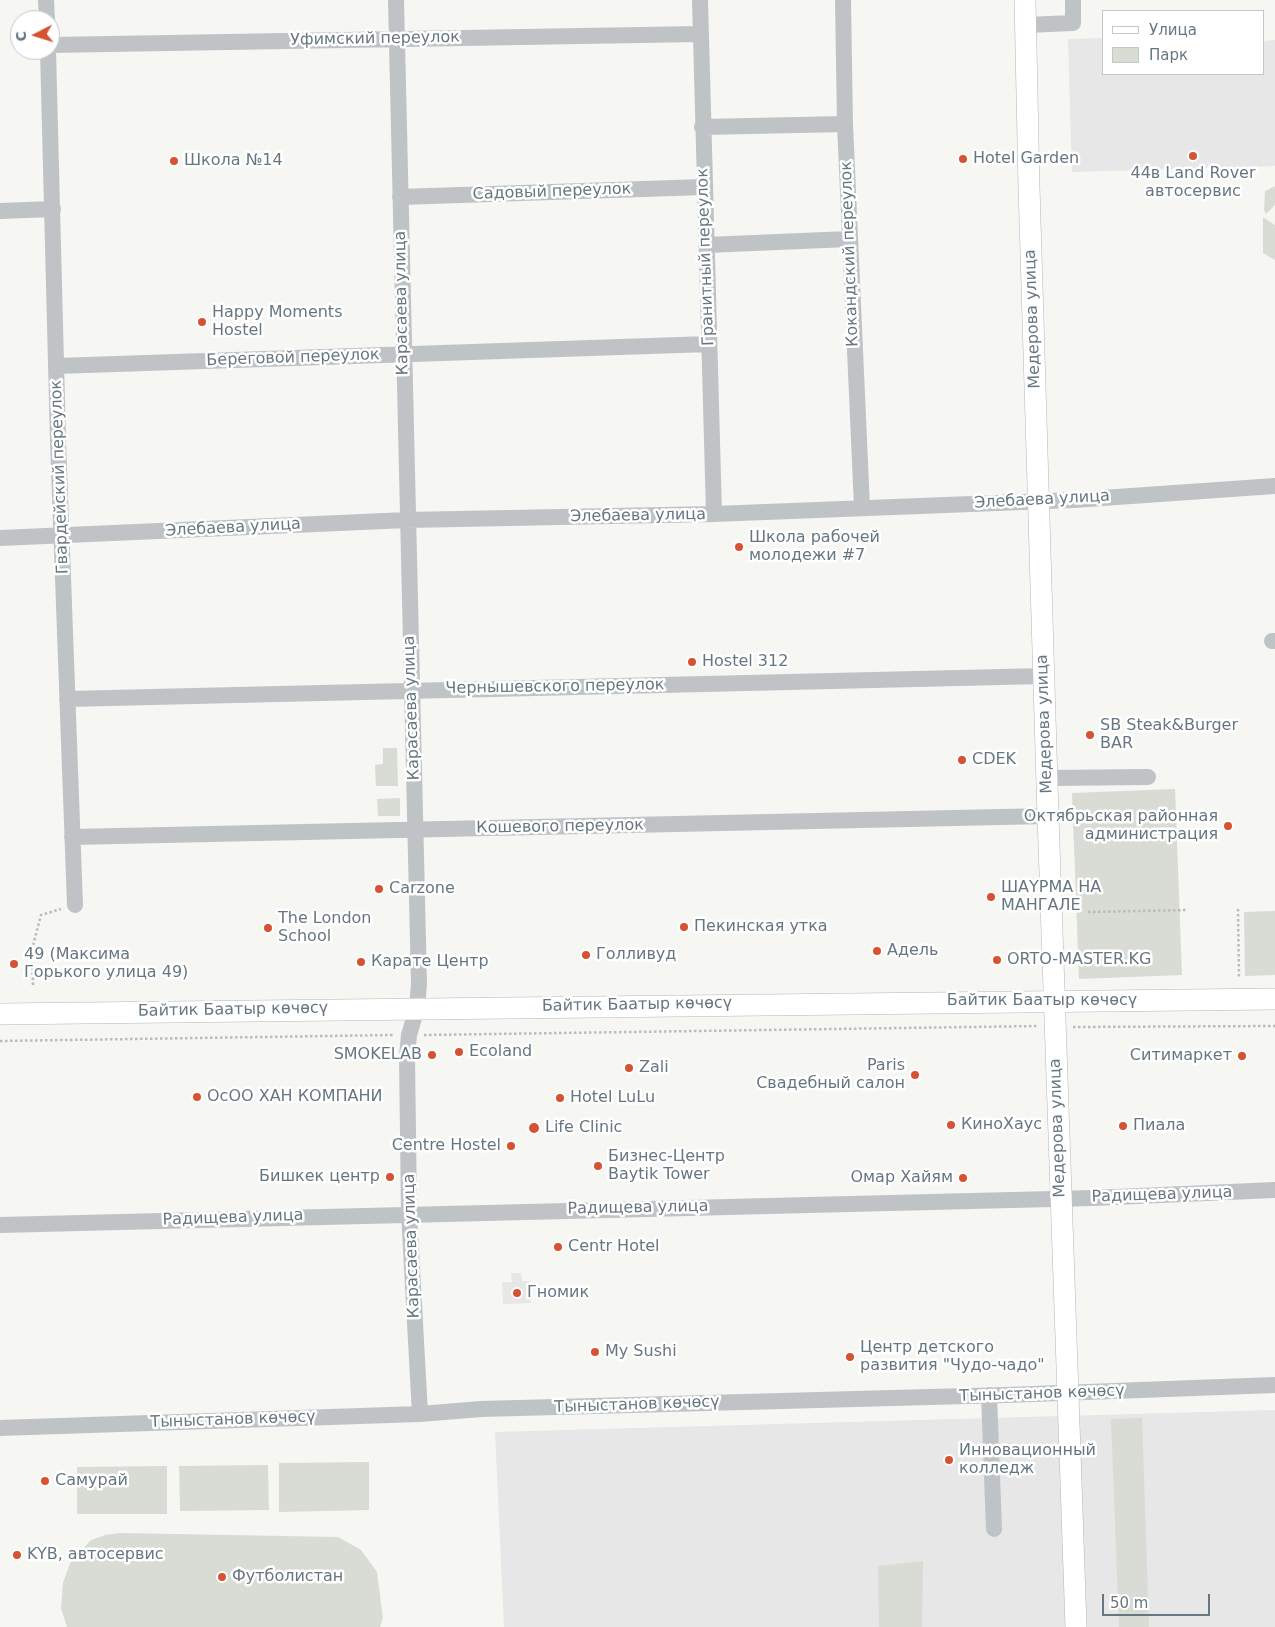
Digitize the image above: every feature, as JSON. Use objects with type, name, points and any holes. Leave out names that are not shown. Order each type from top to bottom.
[{"type":"main road","name":"Медерова улица","points":[[1026,0],[1038,501],[1076,1627]]},
{"type":"main road","name":"Байтик Баатыр көчөсү","points":[[0,1014],[1275,999]]},
{"type":"street","name":"Карасаева улица","points":[[396,0],[419,984],[418,1008],[409,1035],[407,1056],[409,1213],[420,1414]]},
{"type":"street","name":"Гранитный переулок","points":[[700,0],[714,514]]},
{"type":"street","name":"Кокандский переулок","points":[[843,0],[849,239],[862,508]]},
{"type":"street","points":[[1026,25],[1073,22],[1073,0]]},
{"type":"street","name":"Уфимский переулок","points":[[60,45],[700,34]]},
{"type":"street","name":"Гвардейский переулок","points":[[48,60],[75,905]]},
{"type":"street","points":[[702,127],[845,124]]},
{"type":"street","name":"Садовый переулок","points":[[400,196],[704,187]]},
{"type":"street","points":[[0,211],[53,209]]},
{"type":"street","points":[[706,245],[849,239]]},
{"type":"street","name":"Береговой переулок","points":[[57,366],[709,344]]},
{"type":"street","name":"Элебаева улица","points":[[0,538],[407,520],[714,514],[1038,501],[1275,486]]},
{"type":"street","name":"Чернышевского переулок","points":[[67,698],[1044,676]]},
{"type":"street","points":[[1047,778],[1148,777]]},
{"type":"street","name":"Кошевого переулок","points":[[72,837],[1048,816]]},
{"type":"street","name":"Радищева улица","points":[[0,1225],[1275,1190]]},
{"type":"street","name":"Тыныстанов көчөсү","points":[[0,1428],[420,1414],[490,1409],[1068,1393],[1275,1385]]},
{"type":"street","points":[[989,1395],[994,1529]]},
{"type":"path","points":[[33,985],[32,949],[41,915],[75,905]]},
{"type":"path","points":[[1238,909],[1239,978]]},
{"type":"path","points":[[1088,912],[1188,910]]},
{"type":"path","points":[[0,1041],[1038,1026]]},
{"type":"path","points":[[1073,1026],[1275,1026]]},
{"type":"shaded area","points":[[1102,38],[1102,75],[1265,75],[1265,41],[1275,40],[1275,166],[1072,172],[1068,39]]},
{"type":"shaded area","name":"Гномик","points":[[511,1273],[521,1273],[522,1281],[530,1281],[531,1303],[503,1304],[502,1282],[512,1282]]},
{"type":"shaded area","points":[[1275,1410],[1275,1627],[504,1627],[495,1432]]},
{"type":"green space","points":[[1275,186],[1275,205],[1266,214],[1264,210],[1265,191]]},
{"type":"green space","points":[[1263,217],[1275,225],[1275,260],[1263,253]]},
{"type":"green space","points":[[383,748],[397,748],[398,786],[376,786],[375,765],[383,764]]},
{"type":"green space","points":[[1175,789],[1182,975],[1079,979],[1072,793]]},
{"type":"green space","points":[[400,798],[400,816],[378,816],[377,799]]},
{"type":"green space","points":[[1275,911],[1275,975],[1245,976],[1244,912]]},
{"type":"green space","points":[[1142,1418],[1149,1627],[1119,1627],[1111,1419]]},
{"type":"green space","points":[[369,1462],[369,1510],[279,1512],[279,1463]]},
{"type":"green space","points":[[268,1465],[269,1510],[180,1511],[179,1466]]},
{"type":"green space","points":[[167,1466],[167,1514],[77,1514],[77,1467]]},
{"type":"green space","name":"Футболистан","points":[[120,1533],[338,1537],[361,1550],[377,1572],[383,1618],[380,1627],[67,1627],[61,1608],[63,1583],[70,1563],[91,1540],[105,1535]]},
{"type":"green space","points":[[923,1561],[922,1627],[879,1627],[878,1566]]},
{"type":"place","name":"44в Land Rover автосервис","points":[[1193,156]]},
{"type":"place","name":"Hotel Garden","points":[[963,159]]},
{"type":"place","name":"Школа №14","points":[[174,161]]},
{"type":"place","name":"Happy Moments Hostel","points":[[202,322]]},
{"type":"place","name":"Школа рабочей молодежи #7","points":[[739,547]]},
{"type":"place","name":"Hostel 312","points":[[692,662]]},
{"type":"place","name":"SB Steak&Burger BAR","points":[[1090,735]]},
{"type":"place","name":"CDEK","points":[[962,760]]},
{"type":"place","name":"Октябрьская районная администрация","points":[[1228,826]]},
{"type":"place","name":"Carzone","points":[[379,889]]},
{"type":"place","name":"ШАҮРМА НА МАНГАЛЕ","points":[[991,897]]},
{"type":"place","name":"Пекинская утка","points":[[684,927]]},
{"type":"place","name":"The London School","points":[[268,928]]},
{"type":"place","name":"Адель","points":[[877,951]]},
{"type":"place","name":"Голливуд","points":[[586,955]]},
{"type":"place","name":"ORTO-MASTER.KG","points":[[997,960]]},
{"type":"place","name":"Карате Центр","points":[[361,962]]},
{"type":"place","name":"49 (Максима Горького улица 49)","points":[[14,964]]},
{"type":"place","name":"Ecoland","points":[[459,1052]]},
{"type":"place","name":"SMOKELAB","points":[[432,1055]]},
{"type":"place","name":"Ситимаркет","points":[[1242,1056]]},
{"type":"place","name":"Zali","points":[[629,1068]]},
{"type":"place","name":"Paris Свадебный салон","points":[[915,1075]]},
{"type":"place","name":"ОсОО ХАН КОМПАНИ","points":[[197,1097]]},
{"type":"place","name":"Hotel LuLu","points":[[560,1098]]},
{"type":"place","name":"КиноХаус","points":[[951,1125]]},
{"type":"place","name":"Пиала","points":[[1123,1126]]},
{"type":"place","name":"Life Clinic","points":[[534,1128]]},
{"type":"place","name":"Centre Hostel","points":[[511,1146]]},
{"type":"place","name":"Бизнес-Центр Baytik Tower","points":[[598,1166]]},
{"type":"place","name":"Бишкек центр","points":[[390,1177]]},
{"type":"place","name":"Омар Хайям","points":[[963,1178]]},
{"type":"place","name":"Centr Hotel","points":[[558,1247]]},
{"type":"place","name":"Гномик","points":[[517,1293]]},
{"type":"place","name":"My Sushi","points":[[595,1352]]},
{"type":"place","name":"Центр детского развития \"Чудо-чадо\"","points":[[850,1357]]},
{"type":"place","name":"Инновационный колледж","points":[[949,1460]]},
{"type":"place","name":"Самурай","points":[[45,1481]]},
{"type":"place","name":"KYB, автосервис","points":[[17,1555]]},
{"type":"place","name":"Футболистан","points":[[222,1577]]}]
